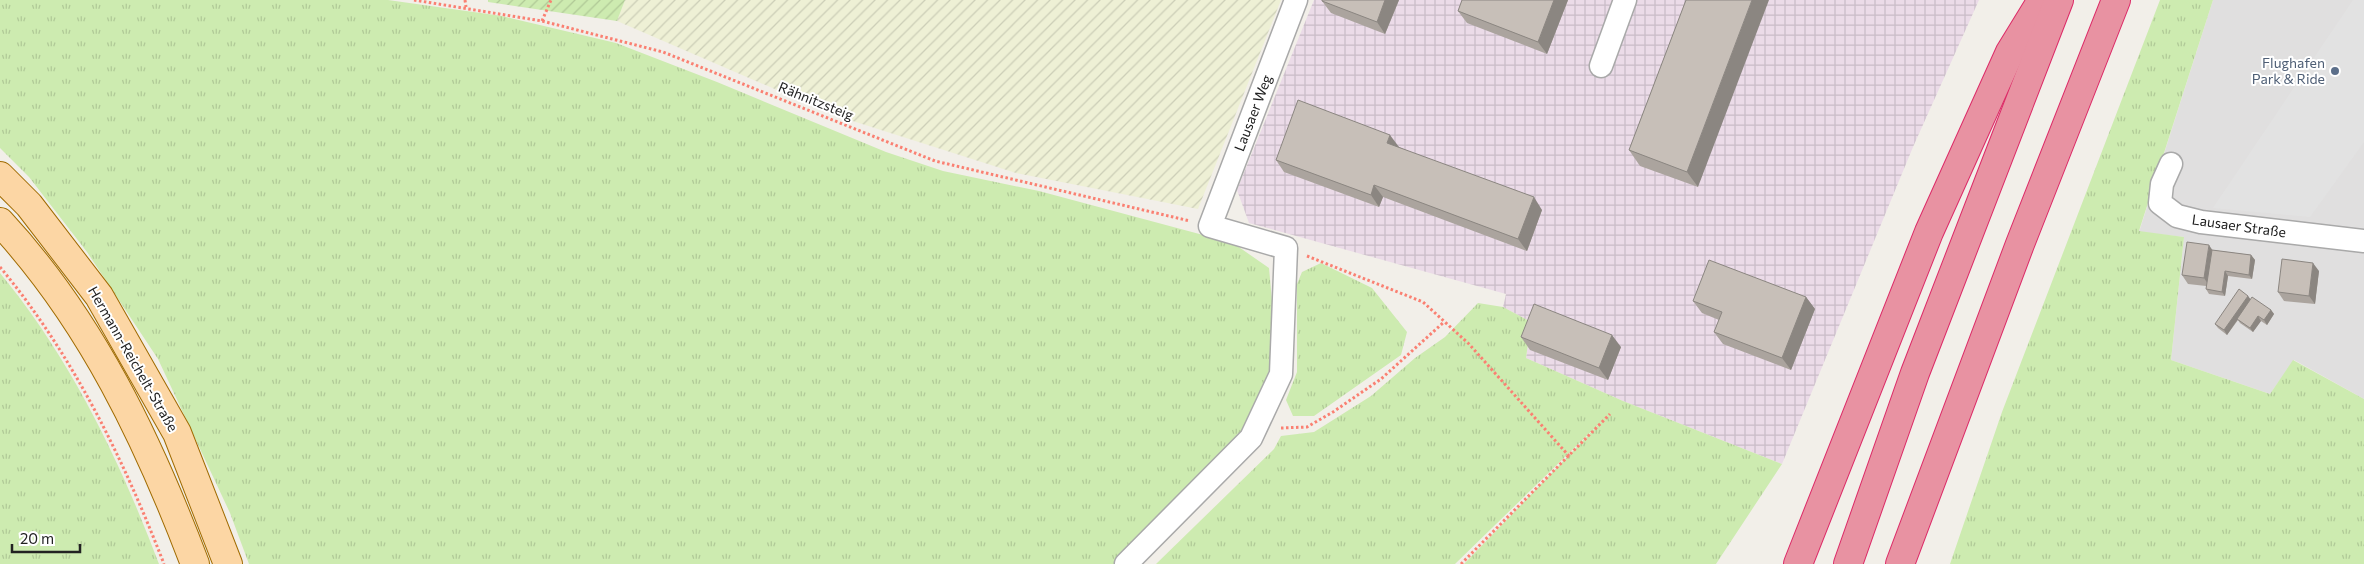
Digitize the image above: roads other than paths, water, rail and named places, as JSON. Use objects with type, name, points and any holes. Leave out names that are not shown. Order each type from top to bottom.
[{"type":"highway","points":[[1798,564],[1930,232],[2010,52],[2042,0]]},
{"type":"highway","points":[[1848,564],[1915,373],[2059,0]]},
{"type":"highway","points":[[1900,564],[2020,244],[2116,0]]},
{"type":"main road","name":"Hermann-Reichelt-Straße","points":[[0,176],[29,205],[99,296],[177,433],[228,564]]},
{"type":"main road","name":"Hermann-Reichelt-Straße","points":[[0,222],[39,268],[101,359],[147,445],[195,564]]},
{"type":"street","name":"Lausaer Weg","points":[[1126,564],[1251,438],[1281,374],[1286,248],[1210,226],[1296,0]]},
{"type":"street","points":[[1601,66],[1625,0]]},
{"type":"street","name":"Lausaer Straße","points":[[2171,164],[2162,184],[2160,203],[2177,216],[2210,223],[2364,241]]},
{"type":"place","name":"Flughafen Park & Ride","points":[[2335,71]]}]
